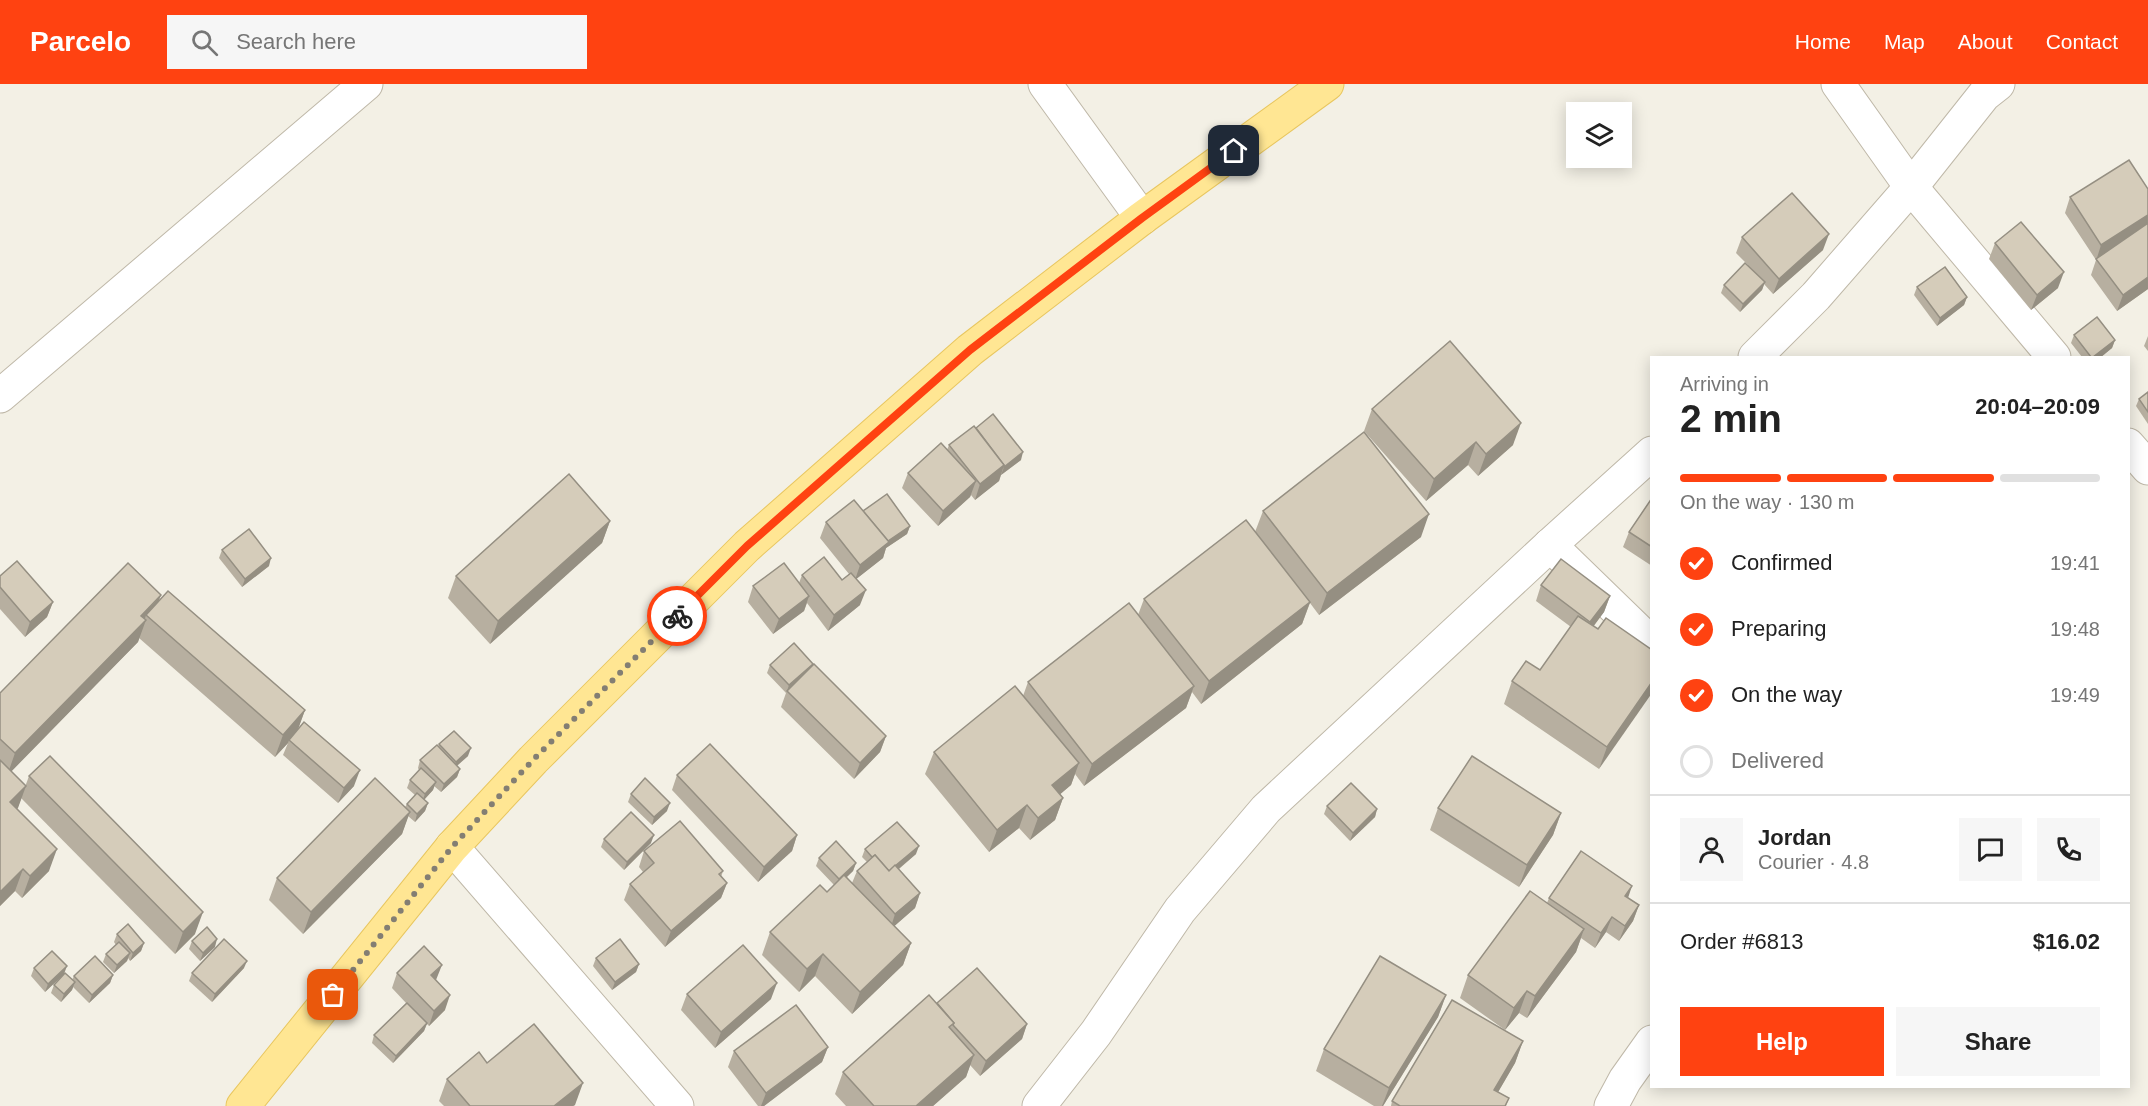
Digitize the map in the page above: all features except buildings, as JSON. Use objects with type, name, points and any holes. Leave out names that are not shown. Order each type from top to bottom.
[{"type":"main road","points":[[243,1106],[452,847],[533,760],[747,546],[970,350],[1142,218],[1327,84]]},
{"type":"street","points":[[0,396],[366,84]]},
{"type":"street","points":[[1045,84],[1142,218]]},
{"type":"street","points":[[1838,84],[1911,188],[2053,356]]},
{"type":"street","points":[[1756,356],[1816,296],[1911,188],[1984,95],[1998,84]]},
{"type":"street","points":[[2130,447],[2148,468]]},
{"type":"street","points":[[1039,1106],[1096,1033],[1180,910],[1266,809],[1650,455]]},
{"type":"street","points":[[1550,545],[1650,642]]},
{"type":"street","points":[[452,847],[677,1106]]},
{"type":"street","points":[[1611,1106],[1625,1080],[1650,1045]]},
{"type":"way so far","points":[[333,995],[452,847],[533,760],[677,616]]},
{"type":"route","points":[[677,616],[747,546],[970,350],[1142,218],[1234,151]]}]
